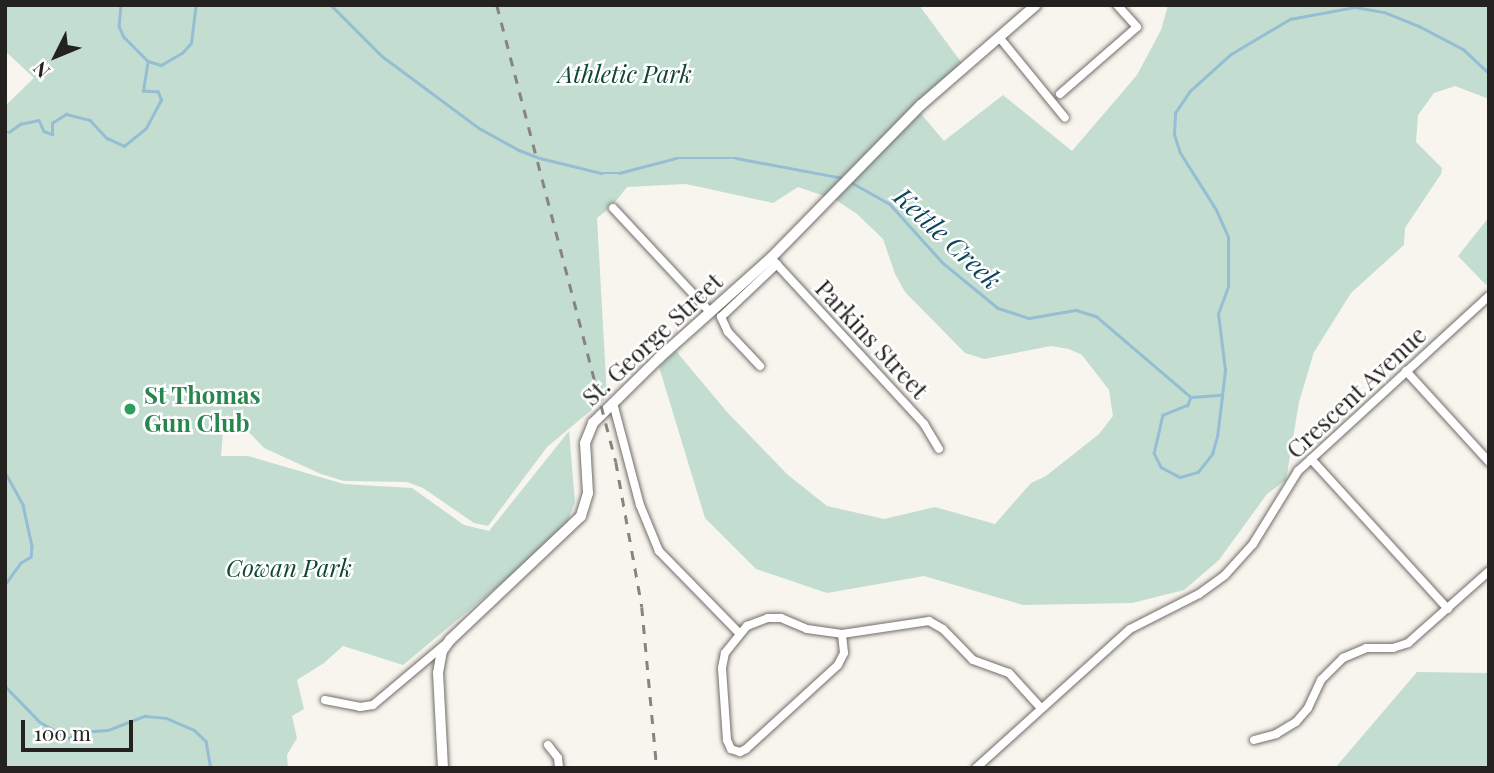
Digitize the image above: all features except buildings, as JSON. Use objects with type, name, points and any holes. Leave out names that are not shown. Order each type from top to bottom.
[{"type":"street","name":"St. George Street","points":[[443,768],[438,673],[442,651],[450,640],[581,516],[588,493],[586,438],[593,423],[710,312],[774,261],[921,104],[1036,5]]},
{"type":"street","points":[[1060,94],[1137,27],[1117,5]]},
{"type":"street","points":[[999,37],[1065,118]]},
{"type":"street","points":[[613,208],[710,312]]},
{"type":"street","points":[[760,366],[722,325],[721,317],[774,261]]},
{"type":"street","name":"Parkins Street","points":[[774,261],[924,424],[939,449]]},
{"type":"street","name":"Crescent Avenue","points":[[976,768],[1130,629],[1199,594],[1225,575],[1248,551],[1295,476],[1311,459],[1489,296]]},
{"type":"street","points":[[1406,371],[1489,461]]},
{"type":"street","points":[[613,402],[639,505],[659,551],[739,634]]},
{"type":"street","points":[[1311,459],[1448,609]]},
{"type":"street","points":[[1254,740],[1281,732],[1296,722],[1308,708],[1321,680],[1343,658],[1361,649],[1393,648],[1408,643],[1489,571]]},
{"type":"street","points":[[842,634],[844,653],[838,665],[740,752],[731,749],[727,743],[722,668],[728,646],[754,623],[775,618],[807,629],[842,634],[914,621],[929,621],[943,629],[973,660],[1009,673],[1041,708]]},
{"type":"street","points":[[325,700],[360,707],[373,705],[450,640]]},
{"type":"street","points":[[548,745],[558,758],[559,768]]},
{"type":"green space","points":[[5,5],[919,5],[964,66],[917,109],[944,141],[1003,95],[1072,151],[1137,75],[1161,30],[1168,5],[1489,5],[1489,99],[1455,86],[1434,93],[1418,115],[1416,142],[1442,168],[1441,174],[1405,228],[1404,245],[1351,293],[1314,352],[1299,402],[1286,480],[1267,494],[1219,560],[1184,590],[1132,603],[1023,605],[924,576],[827,593],[756,569],[705,518],[659,367],[676,351],[727,412],[788,475],[827,506],[884,519],[935,507],[995,524],[1031,483],[1046,476],[1099,434],[1113,416],[1109,390],[1082,355],[1069,349],[1051,346],[984,359],[965,353],[905,292],[895,274],[883,239],[857,214],[836,200],[798,187],[773,203],[686,184],[627,187],[611,207],[597,218],[607,397],[547,447],[488,526],[474,523],[423,488],[407,482],[344,481],[321,474],[264,448],[243,426],[224,420],[221,456],[248,456],[344,484],[412,488],[464,525],[489,531],[569,431],[575,502],[564,531],[403,665],[343,646],[324,663],[297,680],[304,709],[292,716],[297,738],[287,755],[288,768],[5,768],[5,106],[34,78],[5,51]]},
{"type":"green space","points":[[1489,217],[1489,283],[1486,285],[1458,256]]},
{"type":"green space","points":[[1417,672],[1489,673],[1489,768],[1335,768]]},
{"type":"waterway","name":"Kettle Creek","points":[[121,5],[119,26],[124,37],[148,61],[161,65],[182,53],[191,43],[196,5]]},
{"type":"waterway","name":"Kettle Creek","points":[[331,5],[382,56],[479,128],[540,158],[601,173],[619,173],[676,158],[736,158],[843,178]]},
{"type":"waterway","name":"Kettle Creek","points":[[849,181],[890,204],[943,263],[998,308],[1029,318],[1076,310],[1096,316],[1191,397],[1222,395],[1225,370],[1218,314],[1228,286],[1228,237],[1216,210],[1180,153],[1174,134],[1175,113],[1190,91],[1231,54],[1290,19],[1355,7],[1384,12],[1419,26],[1463,49],[1489,73]]},
{"type":"waterway","points":[[5,132],[20,124],[39,120],[44,131],[52,134],[52,123],[66,114],[90,120],[107,138],[124,146],[146,128],[161,100],[158,92],[143,91],[148,61]]},
{"type":"waterway","name":"Kettle Creek","points":[[1191,397],[1188,405],[1163,415],[1154,453],[1161,467],[1180,477],[1198,472],[1212,454],[1222,396]]},
{"type":"waterway","points":[[5,472],[23,505],[32,546],[31,557],[21,563],[5,585]]},
{"type":"waterway","points":[[5,686],[40,722],[69,738],[79,732],[108,730],[145,716],[166,718],[194,730],[206,741],[211,768]]},
{"type":"railway","points":[[497,5],[616,462],[642,607],[657,768]]},
{"type":"place","name":"St Thomas Gun Club","points":[[130,409]]},
{"type":"park label","name":"Athletic Park","points":[[625,74]]},
{"type":"park label","name":"Cowan Park","points":[[289,568]]}]
